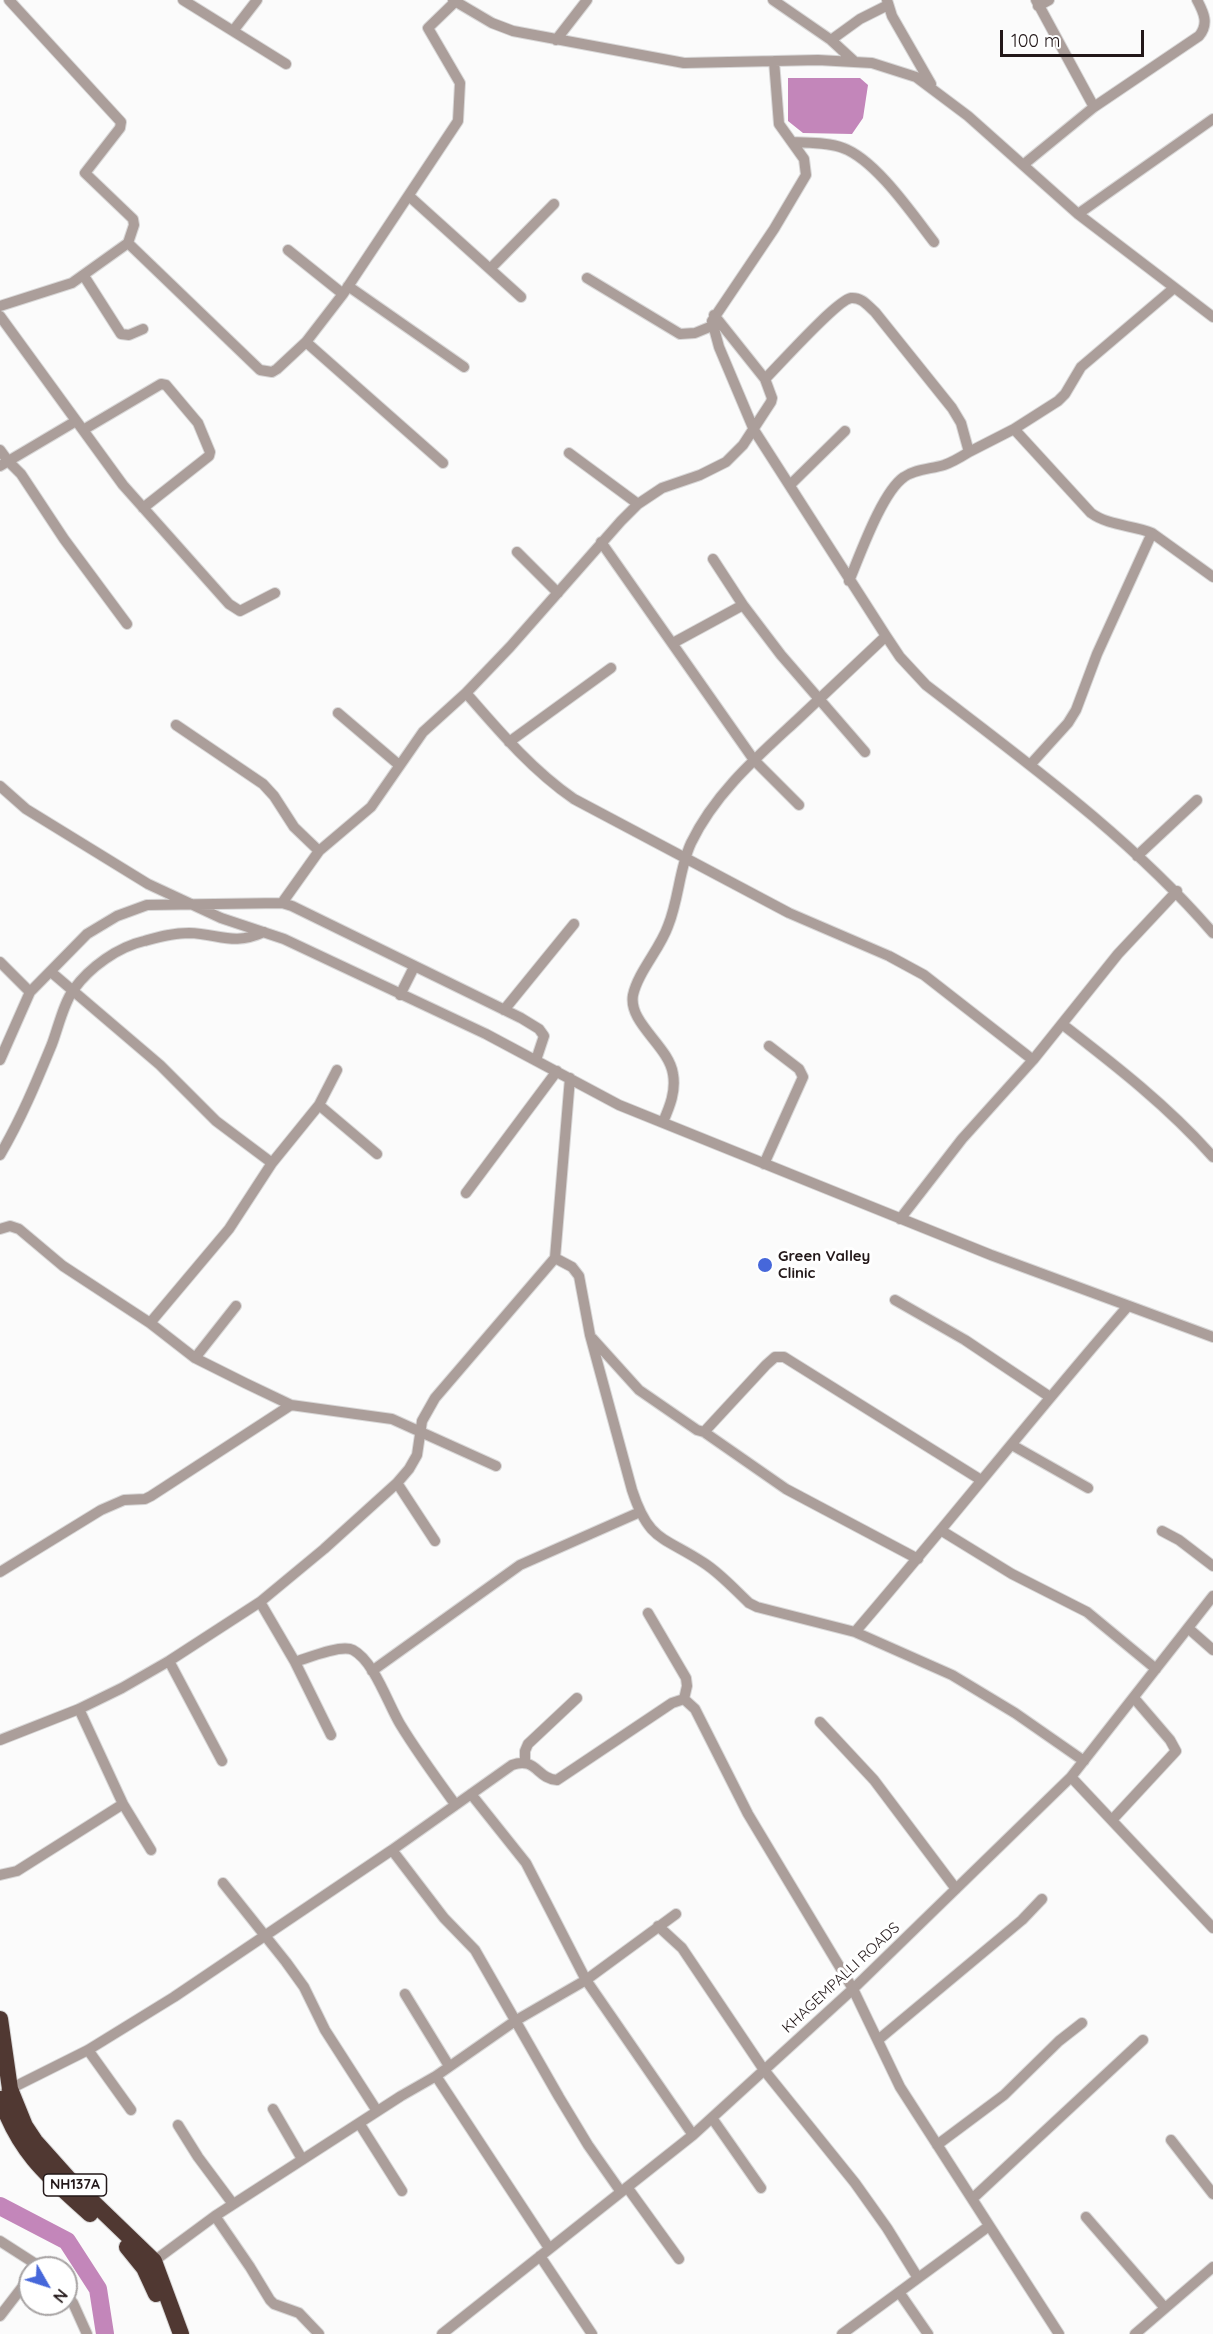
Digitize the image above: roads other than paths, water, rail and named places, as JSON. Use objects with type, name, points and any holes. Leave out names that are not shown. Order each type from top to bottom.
[{"type":"highway","name":"NH137A","points":[[0,2019],[3,2093],[12,2129],[30,2156],[46,2174],[130,2250],[149,2264],[181,2334]]},
{"type":"highway","name":"NH137A","points":[[149,2264],[170,2334]]},
{"type":"street","points":[[0,306],[58,289],[84,276],[128,243],[134,225],[133,219],[86,173],[120,128],[121,122],[9,0]]},
{"type":"street","points":[[183,0],[286,64]]},
{"type":"street","points":[[233,31],[257,0]]},
{"type":"street","points":[[128,243],[260,370],[272,372],[306,342],[346,290],[459,118],[460,83],[428,30],[432,21],[455,0],[504,28],[556,40],[684,63],[872,63],[916,77],[968,116],[1078,214],[1213,317]]},
{"type":"street","points":[[556,40],[586,0]]},
{"type":"street","points":[[773,0],[831,40],[855,62]]},
{"type":"street","points":[[1049,0],[1037,3],[1094,107]]},
{"type":"street","points":[[1023,165],[1094,107],[1199,36],[1204,30],[1205,21],[1197,0]]},
{"type":"street","points":[[831,40],[887,3],[934,90]]},
{"type":"street","points":[[587,278],[683,335],[692,334],[713,321],[804,182],[806,175],[806,164],[779,124],[774,62]]},
{"type":"street","points":[[1078,214],[1213,119]]},
{"type":"street","points":[[792,142],[842,147],[858,157],[889,185],[934,243]]},
{"type":"street","points":[[409,196],[521,297]]},
{"type":"street","points":[[490,269],[554,204]]},
{"type":"street","points":[[288,250],[464,367]]},
{"type":"street","points":[[84,276],[121,334],[129,335],[143,329]]},
{"type":"street","points":[[849,581],[884,504],[898,482],[912,472],[945,465],[1014,429],[1062,398],[1081,368],[1174,288]]},
{"type":"street","points":[[765,379],[844,301],[860,299],[875,312],[952,408],[961,423],[969,452]]},
{"type":"street","points":[[0,316],[123,485],[236,611],[275,593]]},
{"type":"street","points":[[282,903],[319,851],[371,807],[423,732],[466,693],[550,585],[601,542],[638,504],[662,488],[700,475],[726,462],[735,455],[754,430],[772,401],[765,379],[713,321]]},
{"type":"street","points":[[713,321],[754,430],[900,657],[926,685],[1097,819],[1177,891],[1213,933]]},
{"type":"street","points":[[306,342],[443,463]]},
{"type":"street","points":[[83,430],[160,384],[166,385],[196,420],[210,452],[209,456],[143,508]]},
{"type":"street","points":[[4,463],[76,421]]},
{"type":"street","points":[[1014,429],[1091,513],[1103,520],[1152,533],[1213,577]]},
{"type":"street","points":[[790,486],[845,431]]},
{"type":"street","points":[[0,450],[4,463],[21,474],[64,539],[127,624]]},
{"type":"street","points":[[569,453],[638,504]]},
{"type":"street","points":[[1030,765],[1062,731],[1076,710],[1097,654],[1152,533]]},
{"type":"street","points":[[601,542],[754,760],[799,805]]},
{"type":"street","points":[[517,552],[550,585]]},
{"type":"street","points":[[713,559],[743,605],[818,700],[865,752]]},
{"type":"street","points":[[673,643],[743,605]]},
{"type":"street","points":[[663,1122],[674,1089],[674,1072],[665,1054],[634,1009],[633,997],[636,986],[669,924],[684,858],[706,816],[722,794],[754,760],[886,636]]},
{"type":"street","points":[[509,742],[611,668]]},
{"type":"street","points":[[466,693],[509,742],[555,786],[574,799],[789,913],[889,956],[924,975],[949,992],[1033,1060]]},
{"type":"street","points":[[338,713],[399,765]]},
{"type":"street","points":[[176,725],[262,784],[274,796],[294,827],[319,851]]},
{"type":"street","points":[[0,786],[26,809],[148,884],[221,918],[264,932],[404,987],[619,1105],[900,1219],[1213,1337]]},
{"type":"street","points":[[1137,856],[1197,800]]},
{"type":"street","points":[[900,1219],[962,1139],[1033,1060],[1118,954],[1177,891]]},
{"type":"street","points":[[0,1060],[30,992],[87,934],[117,916],[147,905],[189,903],[282,903],[350,933],[539,1029],[544,1036],[537,1058]]},
{"type":"street","points":[[504,1010],[574,924]]},
{"type":"street","points":[[0,1155],[25,1111],[73,990],[98,965],[118,951],[137,943],[174,934],[191,933],[234,940],[245,939],[264,932]]},
{"type":"street","points":[[0,962],[30,992]]},
{"type":"street","points":[[404,987],[414,967]]},
{"type":"street","points":[[51,972],[160,1065],[216,1121],[272,1163]]},
{"type":"street","points":[[1062,1024],[1117,1067],[1183,1126],[1213,1157]]},
{"type":"street","points":[[764,1164],[803,1077],[799,1069],[769,1046]]},
{"type":"street","points":[[150,1323],[229,1229],[272,1163],[319,1105],[338,1070]]},
{"type":"street","points":[[466,1193],[557,1071]]},
{"type":"street","points":[[0,1740],[79,1709],[122,1688],[260,1602],[324,1549],[397,1483],[417,1455],[420,1431],[427,1411],[435,1398],[555,1258],[570,1078]]},
{"type":"street","points":[[319,1105],[377,1154]]},
{"type":"street","points":[[0,1229],[10,1226],[19,1229],[63,1266],[150,1323],[195,1358],[291,1405],[384,1417],[495,1466]]},
{"type":"street","points":[[555,1258],[572,1267],[579,1276],[590,1335],[640,1512],[658,1536],[706,1564],[749,1603],[766,1611],[807,1618],[855,1632],[952,1675],[1015,1713],[1084,1761]]},
{"type":"street","points":[[895,1300],[965,1340],[1050,1396]]},
{"type":"street","points":[[195,1358],[236,1306]]},
{"type":"street","points":[[855,1632],[942,1531],[1050,1396],[1128,1306]]},
{"type":"street","points":[[590,1335],[639,1390],[697,1430],[704,1432],[786,1489],[918,1559]]},
{"type":"street","points":[[704,1432],[765,1365],[775,1357],[784,1357],[981,1480]]},
{"type":"street","points":[[0,1572],[101,1510],[124,1500],[145,1499],[151,1496],[291,1405]]},
{"type":"street","points":[[1012,1445],[1088,1488]]},
{"type":"street","points":[[397,1483],[435,1541]]},
{"type":"street","points":[[372,1671],[520,1565],[640,1512]]},
{"type":"street","points":[[942,1531],[1012,1574],[1087,1612],[1156,1669]]},
{"type":"street","points":[[1162,1531],[1179,1540],[1213,1566]]},
{"type":"street","name":"KHAGEMPALLI ROADS","points":[[442,2334],[693,2135],[853,1989],[1071,1777],[1213,1596]]},
{"type":"street","points":[[260,1602],[295,1662],[331,1735]]},
{"type":"street","points":[[648,1613],[686,1678],[684,1699]]},
{"type":"street","points":[[1188,1628],[1213,1650]]},
{"type":"street","points":[[295,1662],[342,1648],[352,1650],[372,1671],[398,1721],[455,1804]]},
{"type":"street","points":[[168,1661],[222,1761]]},
{"type":"street","points":[[525,1762],[525,1751],[528,1744],[577,1698]]},
{"type":"street","points":[[1112,1820],[1176,1751],[1170,1740],[1134,1698]]},
{"type":"street","points":[[3,2093],[88,2049],[174,1997],[392,1850],[512,1765],[521,1761],[525,1762],[550,1780],[557,1780],[672,1703],[684,1699]]},
{"type":"street","points":[[684,1699],[695,1709],[748,1814],[853,1989],[900,2087],[1059,2334]]},
{"type":"street","points":[[79,1709],[123,1804],[151,1850]]},
{"type":"street","points":[[820,1722],[874,1780],[956,1889]]},
{"type":"street","points":[[1071,1777],[1213,1928]]},
{"type":"street","points":[[471,1794],[526,1863],[586,1980],[693,2135]]},
{"type":"street","points":[[0,1875],[17,1871],[123,1804]]},
{"type":"street","points":[[392,1850],[444,1918],[470,1944],[588,2145],[679,2259]]},
{"type":"street","points":[[223,1883],[304,1987],[325,2030],[377,2111]]},
{"type":"street","points":[[878,2040],[1022,1920],[1042,1899]]},
{"type":"street","points":[[149,2264],[215,2216],[302,2159],[436,2076],[515,2021],[586,1980],[676,1914]]},
{"type":"street","points":[[658,1926],[682,1948],[765,2070],[855,2183],[918,2278]]},
{"type":"street","points":[[405,1994],[449,2066]]},
{"type":"street","points":[[938,2145],[1004,2095],[1059,2041],[1082,2023]]},
{"type":"street","points":[[972,2199],[1143,2040]]},
{"type":"street","points":[[88,2049],[131,2110]]},
{"type":"street","points":[[436,2076],[549,2248]]},
{"type":"street","points":[[273,2109],[302,2159]]},
{"type":"street","points":[[712,2118],[761,2188]]},
{"type":"street","points":[[359,2123],[402,2191]]},
{"type":"street","points":[[178,2125],[198,2157],[233,2204]]},
{"type":"street","points":[[1171,2140],[1213,2194]]},
{"type":"street","points":[[215,2216],[250,2266],[270,2300],[274,2304],[299,2313],[319,2334]]},
{"type":"street","points":[[1086,2217],[1165,2308]]},
{"type":"street","points":[[842,2334],[989,2226]]},
{"type":"street","points":[[0,2241],[22,2256]]},
{"type":"street","points":[[540,2256],[592,2334]]},
{"type":"street","points":[[1135,2334],[1213,2267]]},
{"type":"street","points":[[899,2292],[928,2334]]},
{"type":"street","points":[[0,2316],[18,2293]]},
{"type":"street","points":[[78,2314],[87,2334]]},
{"type":"waterway","points":[[0,2206],[67,2241],[98,2289],[105,2334]]},
{"type":"place","name":"Green Valley Clinic","points":[[765,1265]]}]
